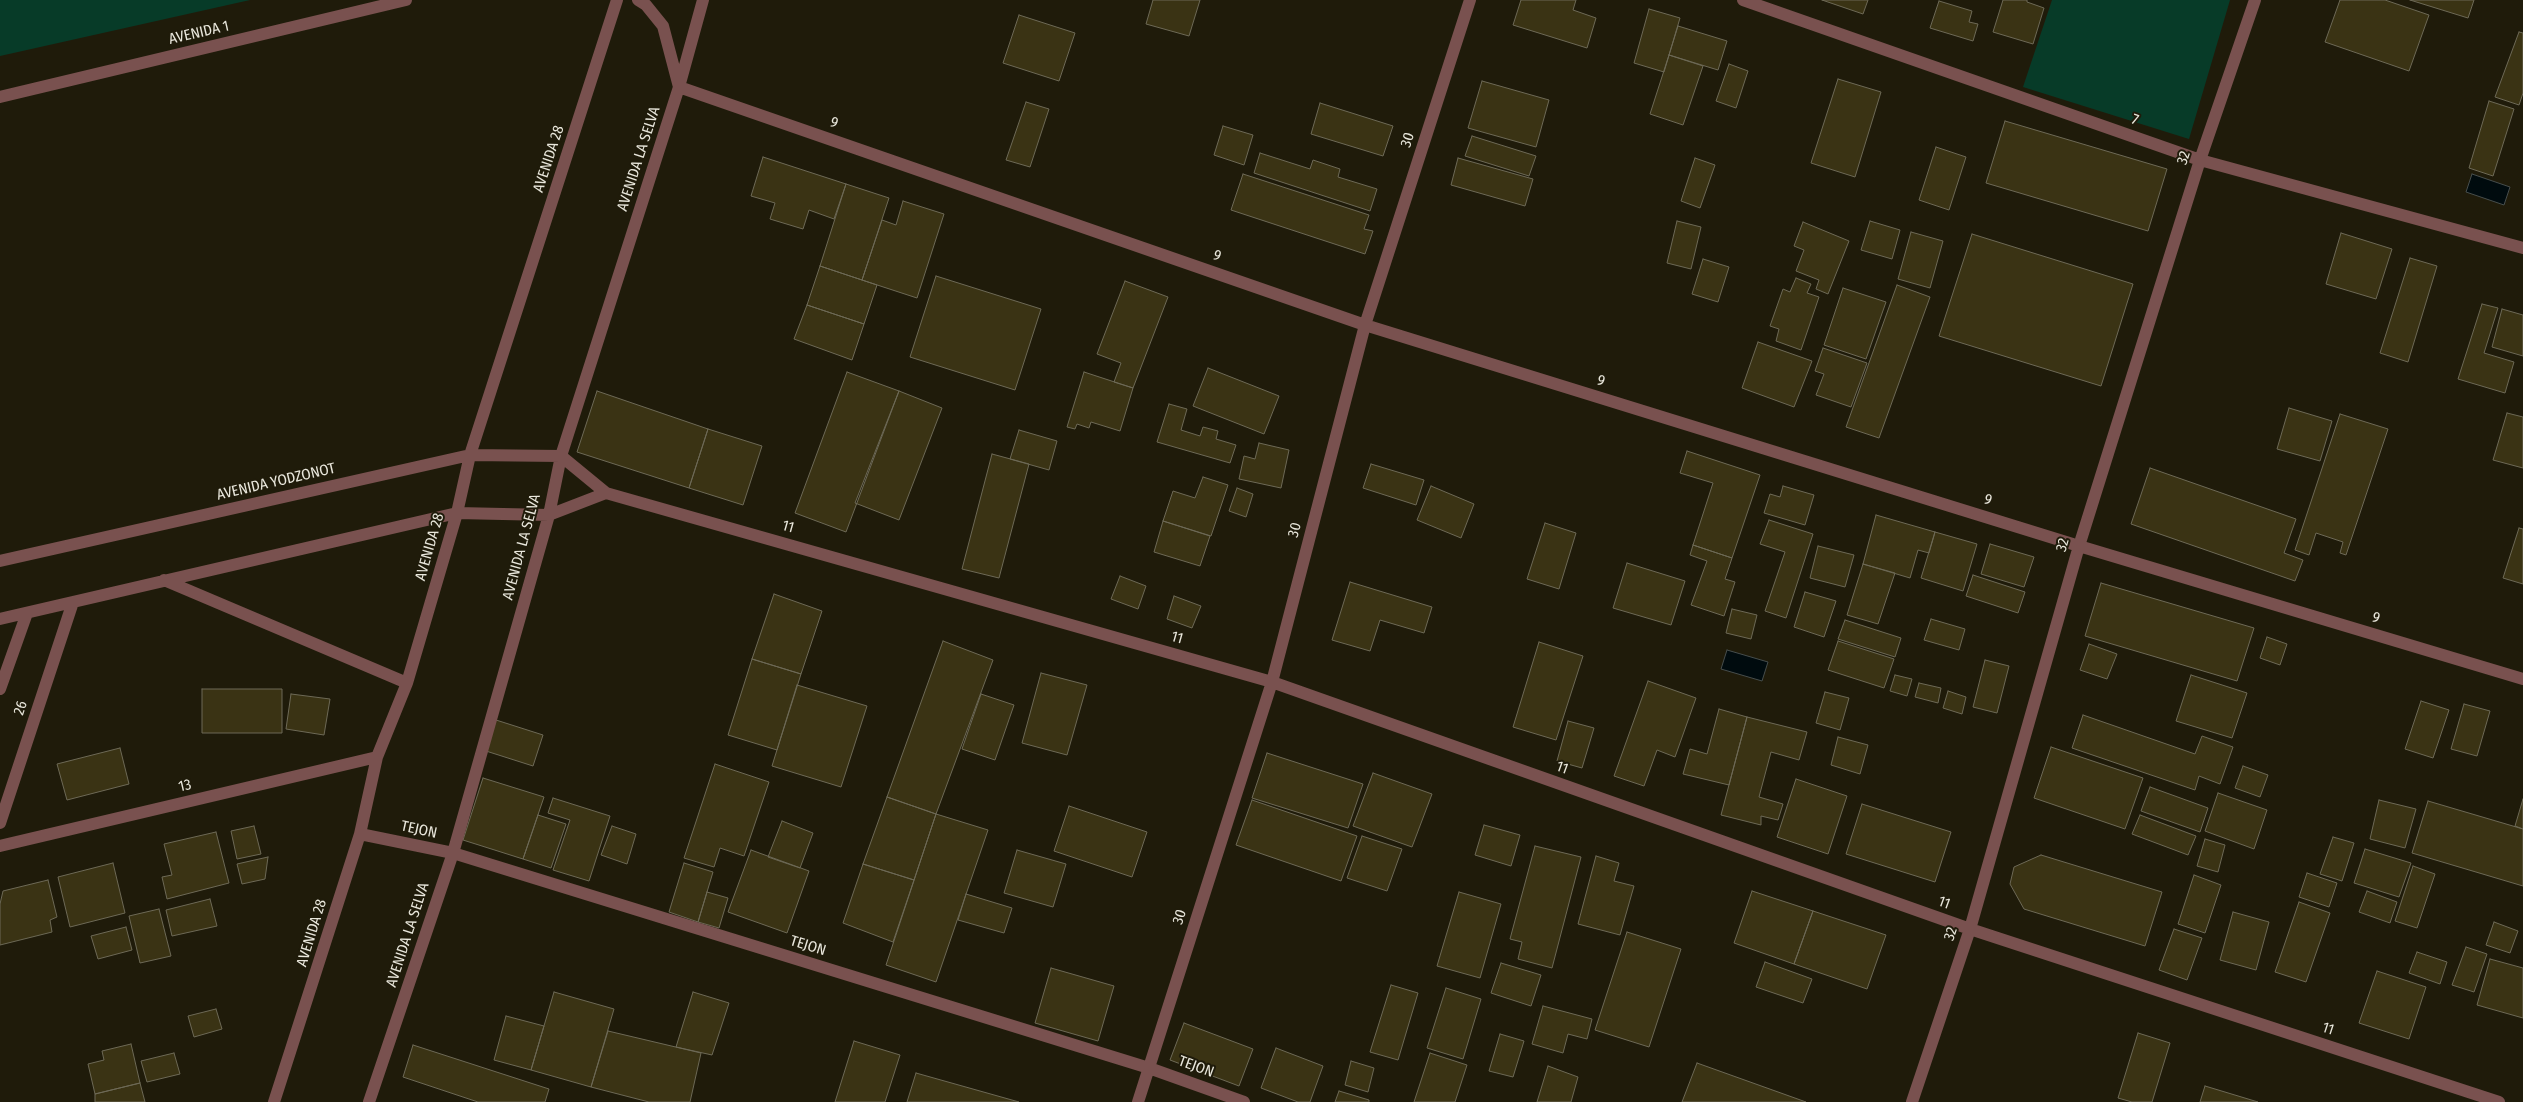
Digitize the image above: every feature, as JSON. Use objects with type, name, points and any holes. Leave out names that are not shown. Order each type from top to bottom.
[{"type":"street","name":"AVENIDA 1","points":[[0,97],[406,0]]},
{"type":"street","name":"AVENIDA 28","points":[[274,1102],[360,834],[377,757],[407,683],[457,513],[470,455],[617,0]]},
{"type":"street","points":[[638,0],[646,5],[664,26],[679,87]]},
{"type":"street","name":"AVENIDA LA SELVA","points":[[370,1102],[453,853],[550,515],[561,456],[679,87],[703,0]]},
{"type":"street","name":"30","points":[[1138,1102],[1272,682],[1365,325],[1470,0]]},
{"type":"street","name":"7","points":[[1742,0],[2200,160],[2523,248]]},
{"type":"street","name":"32","points":[[1912,1102],[1970,930],[2079,546],[2200,160],[2255,0]]},
{"type":"street","name":"9","points":[[679,87],[1365,325],[2079,546],[2523,679]]},
{"type":"street","name":"AVENIDA YODZONOT","points":[[0,561],[470,455],[561,456]]},
{"type":"street","points":[[0,619],[457,513],[550,515],[606,492],[561,456]]},
{"type":"street","name":"11","points":[[606,492],[1272,682],[1970,930],[2499,1102]]},
{"type":"street","points":[[164,580],[407,683]]},
{"type":"street","name":"26","points":[[0,823],[73,602]]},
{"type":"street","points":[[0,689],[27,613]]},
{"type":"street","name":"13","points":[[0,846],[377,757]]},
{"type":"street","name":"TEJON","points":[[360,834],[453,853],[1149,1068],[1244,1102]]},
{"type":"green space","points":[[0,0],[250,0],[0,56]]},
{"type":"green space","points":[[2052,0],[2230,0],[2189,139],[2023,87]]},
{"type":"shaded area","points":[[2472,174],[2510,187],[2504,205],[2466,192]]},
{"type":"shaded area","points":[[1727,650],[1768,662],[1762,681],[1721,669]]},
{"type":"building","points":[[1153,0],[1200,0],[1189,36],[1146,24]]},
{"type":"building","points":[[1521,0],[1576,0],[1573,10],[1596,18],[1587,48],[1513,25]]},
{"type":"building","points":[[1822,0],[1868,0],[1863,14]]},
{"type":"building","points":[[2003,0],[2027,0],[2027,2],[2044,8],[2033,44],[1993,32]]},
{"type":"building","points":[[2340,0],[2385,0],[2429,15],[2409,71],[2325,42]]},
{"type":"building","points":[[2410,0],[2474,0],[2468,18]]},
{"type":"building","points":[[1939,1],[1972,11],[1969,22],[1978,24],[1973,41],[1930,28]]},
{"type":"building","points":[[1649,9],[1680,18],[1664,72],[1634,63]]},
{"type":"building","points":[[1019,15],[1075,33],[1059,81],[1003,63]]},
{"type":"building","points":[[1678,26],[1727,41],[1718,70],[1669,55]]},
{"type":"building","points":[[2519,32],[2523,33],[2523,93],[2519,105],[2495,97]]},
{"type":"building","points":[[1669,55],[1703,66],[1683,125],[1650,114]]},
{"type":"building","points":[[1729,64],[1748,71],[1736,108],[1716,101]]},
{"type":"building","points":[[1838,79],[1881,92],[1855,177],[1811,163]]},
{"type":"building","points":[[1482,81],[1549,100],[1536,147],[1468,128]]},
{"type":"building","points":[[2489,101],[2514,109],[2493,176],[2469,168]]},
{"type":"building","points":[[1026,102],[1049,109],[1030,167],[1006,160]]},
{"type":"building","points":[[1320,103],[1393,126],[1383,156],[1311,134]]},
{"type":"building","points":[[2005,121],[2167,169],[2148,231],[1986,183]]},
{"type":"building","points":[[1223,126],[1253,135],[1244,165],[1214,155]]},
{"type":"building","points":[[1472,136],[1536,156],[1529,176],[1465,156]]},
{"type":"building","points":[[1936,147],[1966,157],[1949,210],[1919,200]]},
{"type":"building","points":[[1260,153],[1310,169],[1313,160],[1340,169],[1338,177],[1377,189],[1370,211],[1254,173]]},
{"type":"building","points":[[763,157],[846,184],[834,219],[809,210],[803,229],[770,219],[775,203],[751,196]]},
{"type":"building","points":[[1458,158],[1533,179],[1525,206],[1451,185]]},
{"type":"building","points":[[1695,158],[1715,165],[1700,208],[1681,201]]},
{"type":"building","points":[[1243,174],[1369,215],[1364,229],[1373,231],[1365,254],[1231,210]]},
{"type":"building","points":[[846,184],[889,198],[862,280],[820,266]]},
{"type":"building","points":[[903,201],[944,214],[917,298],[862,280],[882,220],[896,225]]},
{"type":"building","points":[[1677,221],[1701,227],[1691,269],[1667,263]]},
{"type":"building","points":[[1870,221],[1900,230],[1892,259],[1861,250]]},
{"type":"building","points":[[1803,222],[1849,241],[1828,294],[1816,289],[1819,280],[1796,271],[1804,250],[1794,246]]},
{"type":"building","points":[[1911,232],[1943,241],[1930,288],[1898,279]]},
{"type":"building","points":[[2341,233],[2392,249],[2376,299],[2326,284]]},
{"type":"building","points":[[1972,234],[2133,284],[2101,386],[1939,336]]},
{"type":"building","points":[[2410,258],[2437,266],[2408,362],[2380,353]]},
{"type":"building","points":[[1703,259],[1729,267],[1718,302],[1692,294]]},
{"type":"building","points":[[820,266],[877,285],[864,324],[807,305]]},
{"type":"building","points":[[936,276],[1041,309],[1015,390],[910,357]]},
{"type":"building","points":[[1796,278],[1811,284],[1807,293],[1819,297],[1801,350],[1776,341],[1779,329],[1770,326],[1783,289],[1790,292]]},
{"type":"building","points":[[1125,281],[1168,297],[1133,388],[1114,382],[1121,363],[1097,354]]},
{"type":"building","points":[[1897,285],[1930,297],[1879,438],[1846,427]]},
{"type":"building","points":[[1843,288],[1886,302],[1866,359],[1824,345]]},
{"type":"building","points":[[2482,304],[2498,308],[2484,353],[2514,362],[2505,393],[2458,379]]},
{"type":"building","points":[[807,305],[864,324],[852,360],[794,339]]},
{"type":"building","points":[[2502,309],[2523,315],[2523,356],[2492,347]]},
{"type":"building","points":[[1758,342],[1812,361],[1794,407],[1742,388]]},
{"type":"building","points":[[1823,348],[1867,363],[1851,407],[1816,395],[1824,374],[1815,371]]},
{"type":"building","points":[[1208,368],[1279,396],[1264,434],[1193,406]]},
{"type":"building","points":[[847,372],[899,391],[846,532],[795,513]]},
{"type":"building","points":[[1084,372],[1133,388],[1120,431],[1091,422],[1089,428],[1077,424],[1075,429],[1067,427]]},
{"type":"building","points":[[597,391],[708,429],[689,488],[577,452]]},
{"type":"building","points":[[899,391],[942,408],[899,520],[855,503]]},
{"type":"building","points":[[1169,404],[1187,409],[1181,430],[1200,436],[1203,427],[1218,431],[1216,439],[1236,445],[1230,463],[1157,442]]},
{"type":"building","points":[[2289,408],[2332,421],[2320,461],[2277,449]]},
{"type":"building","points":[[2507,413],[2523,417],[2523,468],[2493,460]]},
{"type":"building","points":[[2340,414],[2388,429],[2346,555],[2340,553],[2343,542],[2316,533],[2309,555],[2295,550]]},
{"type":"building","points":[[708,429],[762,446],[743,505],[689,488]]},
{"type":"building","points":[[1019,430],[1057,441],[1049,470],[1010,459]]},
{"type":"building","points":[[1259,443],[1289,450],[1281,488],[1239,479],[1244,456],[1255,459]]},
{"type":"building","points":[[1687,451],[1760,475],[1732,558],[1693,545],[1713,483],[1680,473]]},
{"type":"building","points":[[992,454],[1029,464],[999,578],[962,569]]},
{"type":"building","points":[[1371,464],[1424,480],[1416,505],[1363,488]]},
{"type":"building","points":[[2150,468],[2296,519],[2284,553],[2303,560],[2295,581],[2131,524]]},
{"type":"building","points":[[1203,477],[1228,485],[1211,536],[1163,521],[1173,491],[1195,498]]},
{"type":"building","points":[[1431,486],[1474,504],[1461,538],[1417,520]]},
{"type":"building","points":[[1783,486],[1814,495],[1805,525],[1764,513],[1770,494],[1780,497]]},
{"type":"building","points":[[1237,488],[1253,494],[1246,517],[1229,511]]},
{"type":"building","points":[[1876,515],[1935,532],[1929,553],[1918,550],[1910,578],[1863,564]]},
{"type":"building","points":[[1769,520],[1813,534],[1786,618],[1765,611],[1785,552],[1760,544]]},
{"type":"building","points":[[1163,521],[1210,536],[1200,566],[1154,552]]},
{"type":"building","points":[[1545,523],[1576,533],[1559,589],[1527,579]]},
{"type":"building","points":[[2519,528],[2523,529],[2523,584],[2503,578]]},
{"type":"building","points":[[1935,532],[1977,544],[1963,591],[1921,578]]},
{"type":"building","points":[[1990,544],[2034,557],[2024,587],[1981,574]]},
{"type":"building","points":[[1693,545],[1732,558],[1725,579],[1735,582],[1724,616],[1691,605],[1707,561],[1690,555]]},
{"type":"building","points":[[1818,546],[1854,555],[1845,587],[1810,578]]},
{"type":"building","points":[[1627,563],[1685,581],[1671,625],[1613,608]]},
{"type":"building","points":[[1863,564],[1895,573],[1878,624],[1847,615]]},
{"type":"building","points":[[1973,575],[2025,592],[2018,613],[1966,596]]},
{"type":"building","points":[[1120,576],[1146,586],[1138,609],[1111,599]]},
{"type":"building","points":[[1350,582],[1432,607],[1424,633],[1380,620],[1370,651],[1332,640]]},
{"type":"building","points":[[2101,583],[2254,628],[2237,681],[2085,636]]},
{"type":"building","points":[[1805,592],[1836,601],[1824,637],[1794,627]]},
{"type":"building","points":[[774,594],[822,611],[801,674],[752,659]]},
{"type":"building","points":[[1174,596],[1201,606],[1192,628],[1167,619]]},
{"type":"building","points":[[1732,609],[1757,615],[1751,639],[1726,633]]},
{"type":"building","points":[[1931,619],[1965,629],[1959,650],[1924,640]]},
{"type":"building","points":[[1845,620],[1901,638],[1895,657],[1838,639]]},
{"type":"building","points":[[2267,637],[2287,644],[2280,665],[2260,658]]},
{"type":"building","points":[[943,641],[993,660],[936,814],[887,797]]},
{"type":"building","points":[[1838,641],[1894,659],[1884,688],[1828,670]]},
{"type":"building","points":[[1539,642],[1583,656],[1556,740],[1513,727]]},
{"type":"building","points":[[2089,644],[2117,654],[2107,679],[2080,670]]},
{"type":"building","points":[[752,659],[801,674],[777,750],[728,735]]},
{"type":"building","points":[[1985,660],[2009,666],[1997,713],[1973,707]]},
{"type":"building","points":[[1041,673],[1087,685],[1067,755],[1022,743]]},
{"type":"building","points":[[1895,675],[1912,679],[1907,696],[1890,691]]},
{"type":"building","points":[[2191,675],[2247,693],[2232,738],[2176,721]]},
{"type":"building","points":[[1648,681],[1696,698],[1675,757],[1657,750],[1644,786],[1614,776]]},
{"type":"building","points":[[1919,683],[1941,688],[1938,703],[1915,697]]},
{"type":"building","points":[[797,685],[867,706],[841,787],[772,766]]},
{"type":"building","points":[[202,689],[282,689],[282,733],[202,733]]},
{"type":"building","points":[[1948,691],[1966,697],[1962,714],[1943,708]]},
{"type":"building","points":[[1825,692],[1849,698],[1840,730],[1816,723]]},
{"type":"building","points":[[291,694],[330,699],[324,735],[286,729]]},
{"type":"building","points":[[981,694],[1014,705],[995,760],[962,749]]},
{"type":"building","points":[[2421,701],[2449,710],[2433,758],[2405,749]]},
{"type":"building","points":[[2464,704],[2490,711],[2477,756],[2451,749]]},
{"type":"building","points":[[1719,709],[1747,717],[1729,785],[1683,774],[1690,749],[1707,754]]},
{"type":"building","points":[[2083,715],[2195,754],[2202,736],[2233,747],[2220,784],[2199,776],[2195,790],[2072,748]]},
{"type":"building","points":[[1747,717],[1807,732],[1799,760],[1771,752],[1759,797],[1783,804],[1778,820],[1761,816],[1761,825],[1721,815]]},
{"type":"building","points":[[496,720],[543,735],[533,766],[486,751]]},
{"type":"building","points":[[1568,721],[1594,728],[1582,768],[1557,761]]},
{"type":"building","points":[[1838,737],[1868,745],[1860,774],[1831,765]]},
{"type":"building","points":[[2051,747],[2143,778],[2125,829],[2034,798]]},
{"type":"building","points":[[120,748],[129,784],[67,800],[57,764]]},
{"type":"building","points":[[1267,753],[1363,784],[1348,828],[1252,798]]},
{"type":"building","points":[[715,764],[769,782],[744,856],[720,848],[714,867],[684,858]]},
{"type":"building","points":[[2243,766],[2268,775],[2260,797],[2235,788]]},
{"type":"building","points":[[1373,773],[1432,794],[1412,847],[1353,826]]},
{"type":"building","points":[[483,778],[544,797],[523,859],[463,840]]},
{"type":"building","points":[[1796,779],[1847,796],[1828,854],[1777,837]]},
{"type":"building","points":[[2150,787],[2208,808],[2200,832],[2141,811]]},
{"type":"building","points":[[2218,793],[2267,810],[2254,849],[2205,831]]},
{"type":"building","points":[[887,797],[936,814],[914,880],[863,864]]},
{"type":"building","points":[[553,798],[610,816],[589,881],[553,870],[570,820],[548,813]]},
{"type":"building","points":[[2523,799],[2523,829],[2515,826]]},
{"type":"building","points":[[1252,800],[1357,836],[1341,881],[1236,845]]},
{"type":"building","points":[[2379,800],[2416,809],[2405,848],[2370,839]]},
{"type":"building","points":[[2428,801],[2523,829],[2523,886],[2412,853]]},
{"type":"building","points":[[1862,804],[1951,832],[1935,882],[1846,854]]},
{"type":"building","points":[[1069,806],[1147,832],[1132,877],[1054,851]]},
{"type":"building","points":[[936,814],[988,830],[936,982],[886,965]]},
{"type":"building","points":[[538,815],[566,824],[551,868],[523,859]]},
{"type":"building","points":[[2140,815],[2196,836],[2188,855],[2132,834]]},
{"type":"building","points":[[782,821],[813,833],[800,868],[768,857]]},
{"type":"building","points":[[1484,825],[1520,835],[1511,866],[1475,855]]},
{"type":"building","points":[[254,826],[261,854],[237,859],[231,831]]},
{"type":"building","points":[[612,826],[636,834],[627,864],[601,855]]},
{"type":"building","points":[[216,832],[229,883],[167,899],[162,877],[172,875],[164,844]]},
{"type":"building","points":[[1362,836],[1402,849],[1387,891],[1347,878]]},
{"type":"building","points":[[2333,837],[2354,843],[2342,881],[2320,874]]},
{"type":"building","points":[[2205,839],[2225,845],[2218,872],[2197,866]]},
{"type":"building","points":[[1535,846],[1581,857],[1552,968],[1518,959],[1522,942],[1510,939]]},
{"type":"building","points":[[2365,849],[2411,863],[2399,897],[2354,883]]},
{"type":"building","points":[[751,850],[809,871],[787,933],[728,912]]},
{"type":"building","points":[[1017,850],[1066,864],[1053,907],[1004,893]]},
{"type":"building","points":[[2041,855],[2162,892],[2145,946],[2024,909],[2010,884],[2014,867]]},
{"type":"building","points":[[1596,856],[1619,863],[1614,881],[1634,886],[1620,935],[1578,924]]},
{"type":"building","points":[[268,857],[265,879],[242,884],[237,864]]},
{"type":"building","points":[[113,863],[125,913],[70,927],[58,877]]},
{"type":"building","points":[[684,863],[713,872],[698,922],[669,912]]},
{"type":"building","points":[[863,864],[914,880],[893,942],[843,923]]},
{"type":"building","points":[[2413,866],[2435,874],[2417,928],[2395,921]]},
{"type":"building","points":[[2307,873],[2337,883],[2329,907],[2299,897]]},
{"type":"building","points":[[2194,875],[2221,885],[2205,933],[2178,924]]},
{"type":"building","points":[[48,880],[57,917],[50,920],[52,932],[0,945],[0,904],[3,891]]},
{"type":"building","points":[[1752,891],[1813,911],[1794,964],[1734,943]]},
{"type":"building","points":[[2367,891],[2397,902],[2390,923],[2359,912]]},
{"type":"building","points":[[707,892],[728,898],[719,928],[698,922]]},
{"type":"building","points":[[1459,892],[1501,904],[1480,978],[1437,966]]},
{"type":"building","points":[[966,894],[1012,908],[1004,933],[958,920]]},
{"type":"building","points":[[210,899],[217,926],[172,936],[166,910]]},
{"type":"building","points":[[2299,902],[2330,913],[2306,982],[2275,972]]},
{"type":"building","points":[[159,909],[171,956],[140,963],[129,916]]},
{"type":"building","points":[[1813,911],[1886,935],[1867,989],[1794,964]]},
{"type":"building","points":[[2233,912],[2269,922],[2256,970],[2220,960]]},
{"type":"building","points":[[2494,922],[2518,931],[2510,953],[2486,945]]},
{"type":"building","points":[[126,927],[132,950],[98,959],[91,936]]},
{"type":"building","points":[[2174,929],[2202,938],[2187,980],[2159,970]]},
{"type":"building","points":[[1627,932],[1681,949],[1649,1047],[1595,1030]]},
{"type":"building","points":[[2466,947],[2487,954],[2474,992],[2452,985]]},
{"type":"building","points":[[2417,952],[2447,962],[2440,984],[2409,973]]},
{"type":"building","points":[[2490,959],[2523,968],[2523,1018],[2477,1005]]},
{"type":"building","points":[[1765,962],[1812,979],[1803,1003],[1756,987]]},
{"type":"building","points":[[1501,963],[1541,975],[1531,1006],[1491,993]]},
{"type":"building","points":[[1051,968],[1114,986],[1098,1041],[1035,1023]]},
{"type":"building","points":[[2377,971],[2426,987],[2409,1039],[2359,1023]]},
{"type":"building","points":[[1391,985],[1418,993],[1398,1060],[1370,1052]]},
{"type":"building","points":[[1446,988],[1481,999],[1463,1059],[1427,1048]]},
{"type":"building","points":[[554,992],[614,1009],[591,1087],[531,1070]]},
{"type":"building","points":[[693,992],[729,1003],[712,1055],[676,1047]]},
{"type":"building","points":[[1543,1006],[1592,1019],[1587,1039],[1568,1034],[1563,1053],[1532,1044]]},
{"type":"building","points":[[216,1009],[222,1029],[194,1037],[188,1016]]},
{"type":"building","points":[[506,1016],[544,1026],[531,1070],[494,1060]]},
{"type":"building","points":[[1184,1023],[1253,1049],[1239,1086],[1170,1060]]},
{"type":"building","points":[[608,1031],[701,1053],[690,1102],[649,1102],[591,1087]]},
{"type":"building","points":[[2138,1033],[2170,1043],[2152,1102],[2132,1102],[2118,1098]]},
{"type":"building","points":[[1500,1034],[1524,1041],[1513,1077],[1489,1071]]},
{"type":"building","points":[[854,1041],[900,1055],[885,1102],[835,1102]]},
{"type":"building","points":[[131,1044],[140,1083],[95,1094],[88,1064],[104,1060],[102,1051]]},
{"type":"building","points":[[413,1045],[549,1089],[545,1102],[478,1102],[403,1077]]},
{"type":"building","points":[[1276,1048],[1323,1066],[1310,1102],[1298,1102],[1261,1088]]},
{"type":"building","points":[[174,1053],[180,1074],[147,1082],[141,1061]]},
{"type":"building","points":[[1430,1053],[1467,1065],[1455,1102],[1414,1102]]},
{"type":"building","points":[[1351,1061],[1374,1068],[1368,1092],[1345,1085]]},
{"type":"building","points":[[1697,1063],[1806,1102],[1682,1102]]},
{"type":"building","points":[[1548,1066],[1578,1077],[1571,1102],[1537,1102]]},
{"type":"building","points":[[916,1073],[1019,1102],[907,1102]]},
{"type":"building","points":[[140,1083],[145,1102],[95,1102],[95,1094]]},
{"type":"building","points":[[2205,1086],[2258,1102],[2200,1102]]},
{"type":"building","points":[[1339,1091],[1369,1100],[1369,1102],[1335,1102]]}]
